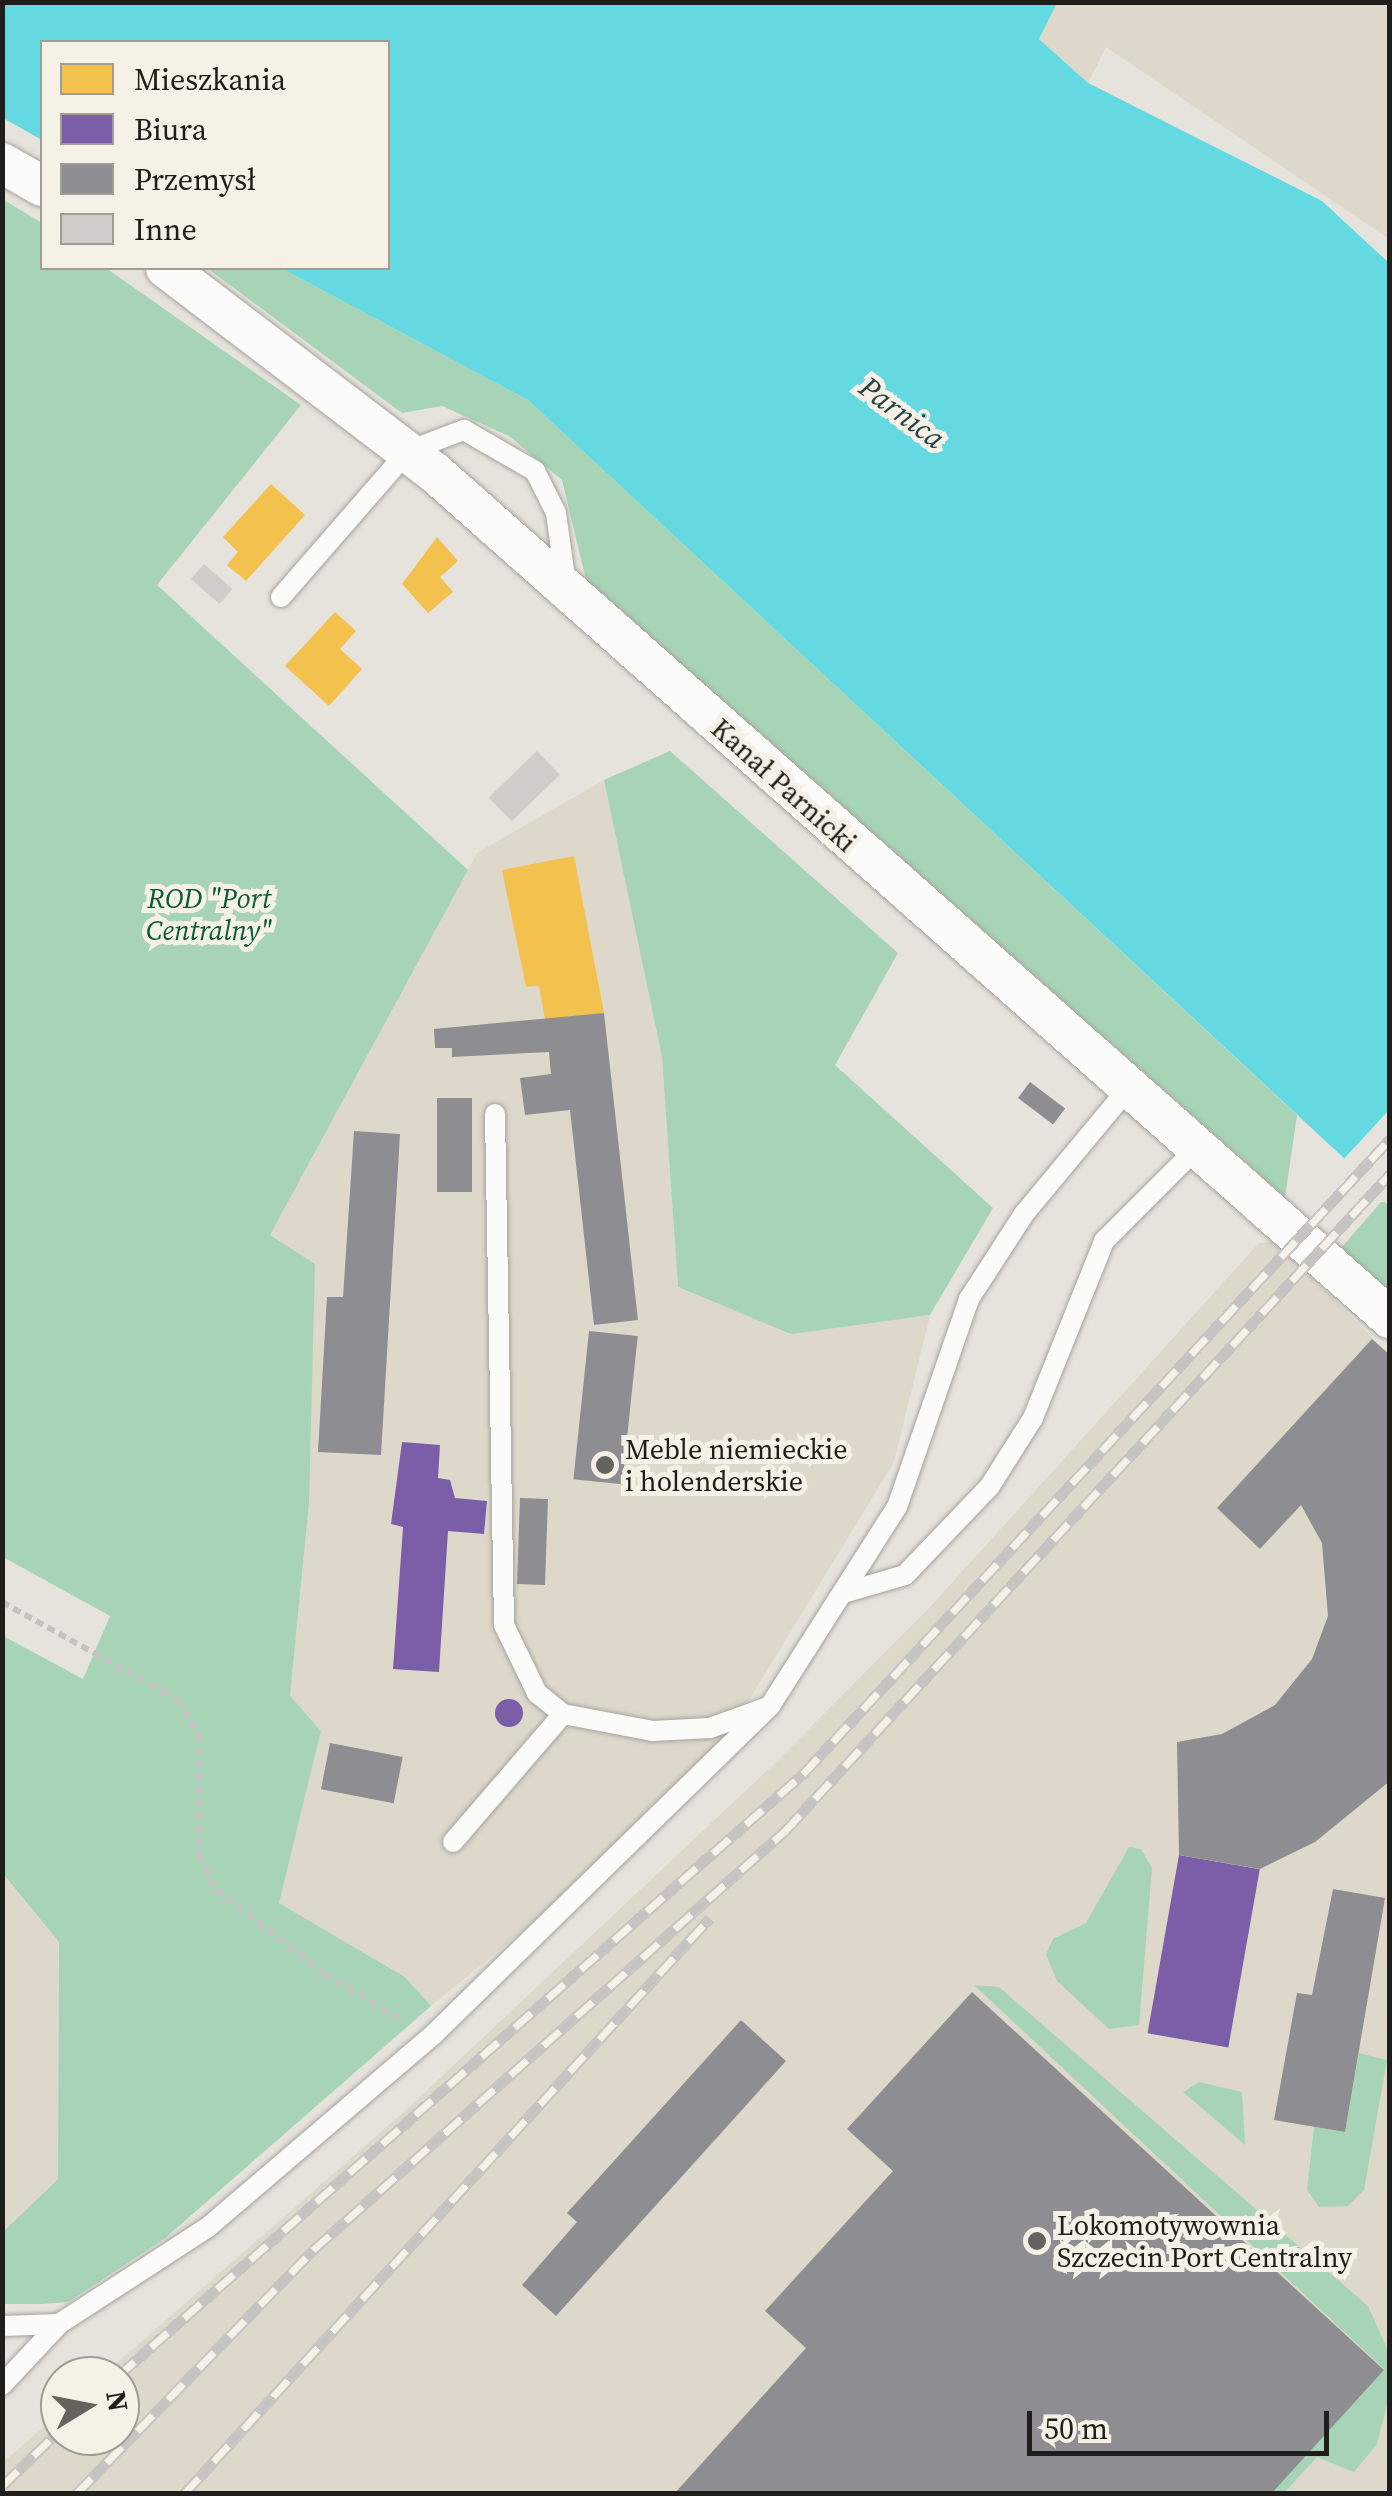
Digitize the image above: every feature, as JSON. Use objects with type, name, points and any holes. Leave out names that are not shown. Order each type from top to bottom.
[{"type":"street","points":[[2,163],[40,185]]},
{"type":"street","name":"Kanał Parnicki","points":[[169,270],[408,451],[1195,1150],[1335,1261],[1390,1318]]},
{"type":"lane","points":[[281,597],[408,451],[464,430],[535,470],[556,513],[568,590]]},
{"type":"lane","points":[[2,2385],[58,2324],[207,2228],[435,2033],[770,1706],[847,1592],[911,1474],[969,1299],[1024,1214],[1127,1090]]},
{"type":"lane","points":[[494,1114],[504,1625],[537,1693],[562,1714],[654,1731],[710,1728],[770,1706]]},
{"type":"lane","points":[[847,1592],[905,1575],[990,1486],[1033,1418],[1104,1241],[1195,1150]]},
{"type":"lane","points":[[454,1842],[562,1714]]},
{"type":"lane","points":[[2,2326],[58,2324]]},
{"type":"path","points":[[2,1602],[178,1699],[199,1734],[199,1856],[216,1890],[324,1974],[435,2033]]},
{"type":"shaded area","points":[[1057,3],[1389,3],[1389,239],[1106,47],[1088,83],[1039,39]]},
{"type":"shaded area","points":[[604,780],[662,1057],[678,1287],[791,1333],[930,1315],[894,1462],[718,1751],[589,1876],[431,2006],[405,1977],[279,1903],[321,1731],[290,1697],[309,1503],[270,1235],[477,853]]},
{"type":"shaded area","points":[[1276,1240],[1389,1355],[1389,2493],[3,2494],[2,2463],[40,2430],[40,2456],[140,2456],[140,2356],[125,2356],[407,2109],[773,1765],[931,1606],[1258,1244]]},
{"type":"shaded area","points":[[2,1874],[59,1942],[58,2179],[3,2232]]},
{"type":"green space","name":"ROD \"Port Centralny\"","points":[[2,199],[40,222],[40,270],[109,270],[301,405],[157,585],[468,870],[270,1235],[315,1264],[309,1503],[290,1696],[321,1731],[279,1903],[405,1977],[431,2006],[164,2239],[68,2302],[42,2304],[3,2304],[3,2232],[58,2179],[59,1942],[3,1874],[3,1636],[83,1679],[110,1616],[3,1557]]},
{"type":"green space","points":[[210,270],[285,270],[528,400],[1297,1115],[1285,1197],[586,580],[562,480],[509,436],[442,406],[402,413]]},
{"type":"green space","points":[[670,751],[898,953],[835,1065],[993,1208],[930,1315],[791,1334],[678,1287],[662,1057],[604,780]]},
{"type":"green space","points":[[1381,1202],[1389,1202],[1389,1295],[1341,1248]]},
{"type":"green space","points":[[1129,1847],[1141,1849],[1152,1868],[1139,2025],[1109,2029],[1057,1981],[1046,1954],[1053,1939],[1086,1923]]},
{"type":"green space","points":[[974,1985],[999,1987],[1368,2306],[1389,2353],[1389,2397],[1377,2444],[1354,2472],[1317,2457],[1284,2493],[1271,2493],[1384,2369]]},
{"type":"green space","points":[[1359,2053],[1387,2060],[1364,2190],[1348,2206],[1319,2207],[1307,2190],[1314,2127],[1345,2132]]},
{"type":"green space","points":[[1199,2082],[1242,2092],[1245,2145],[1183,2092]]},
{"type":"water","name":"Parnica","points":[[2,3],[1057,3],[1039,39],[1088,83],[1322,201],[1389,263],[1389,1200],[528,400],[285,270],[390,270],[390,40],[40,40],[40,139],[3,118]]},
{"type":"pier","points":[[1389,1110],[1390,1202],[1387,1204],[1341,1162]]},
{"type":"building: Mieszkania","points":[[271,484],[305,515],[246,581],[227,565],[238,552],[223,537]]},
{"type":"building: Mieszkania","points":[[437,537],[458,561],[440,577],[453,592],[428,613],[402,584]]},
{"type":"building: Mieszkania","points":[[335,612],[356,631],[340,649],[362,669],[329,706],[285,666]]},
{"type":"building: Mieszkania","points":[[574,856],[604,1013],[545,1019],[539,986],[526,987],[502,870]]},
{"type":"building: Biura","points":[[402,1442],[440,1445],[438,1478],[450,1480],[455,1498],[487,1501],[484,1534],[448,1531],[439,1672],[393,1669],[403,1527],[391,1524]]},
{"type":"building: Biura","points":[[509,1699],[519,1703],[523,1713],[519,1723],[509,1727],[499,1723],[495,1713],[499,1703]]},
{"type":"building: Biura","points":[[1179,1855],[1260,1869],[1228,2047],[1148,2033]]},
{"type":"building: Przemysł","points":[[604,1013],[638,1320],[594,1325],[570,1110],[525,1115],[520,1078],[551,1074],[549,1052],[452,1057],[452,1048],[435,1048],[434,1029]]},
{"type":"building: Przemysł","points":[[1030,1082],[1065,1108],[1053,1124],[1018,1098]]},
{"type":"building: Przemysł","points":[[437,1098],[472,1098],[472,1192],[437,1192]]},
{"type":"building: Przemysł","points":[[354,1131],[400,1134],[381,1455],[318,1452],[327,1297],[343,1297]]},
{"type":"building: Przemysł","points":[[589,1331],[638,1336],[622,1484],[573,1479]]},
{"type":"building: Przemysł","points":[[1372,1339],[1390,1355],[1390,1781],[1315,1842],[1260,1869],[1179,1855],[1177,1742],[1222,1734],[1275,1705],[1312,1659],[1328,1616],[1322,1543],[1301,1505],[1260,1549],[1217,1508]]},
{"type":"building: Przemysł","points":[[520,1498],[548,1499],[545,1585],[517,1584]]},
{"type":"building: Przemysł","points":[[330,1743],[403,1757],[394,1803],[321,1789]]},
{"type":"building: Przemysł","points":[[1333,1889],[1385,1898],[1345,2132],[1274,2120],[1297,1993],[1312,1995]]},
{"type":"building: Przemysł","name":"Lokomotywownia Szczecin Port Centralny","points":[[972,1992],[1384,2370],[1271,2494],[674,2494],[806,2348],[765,2311],[893,2171],[847,2129]]},
{"type":"building: Przemysł","points":[[741,2020],[786,2061],[556,2316],[522,2285],[577,2222],[567,2213]]},
{"type":"building: Inne","points":[[204,564],[233,589],[220,604],[191,579]]},
{"type":"building: Inne","points":[[537,751],[560,775],[512,821],[489,798]]},
{"type":"railway","points":[[140,2357],[803,1774],[1390,1139]]},
{"type":"railway","points":[[76,2494],[313,2250],[785,1831],[1390,1174]]},
{"type":"railway","points":[[184,2494],[710,1918]]},
{"type":"railway","points":[[2,2486],[40,2449]]},
{"type":"place","name":"Meble niemieckie i holenderskie","points":[[605,1465]]},
{"type":"place","name":"Lokomotywownia Szczecin Port Centralny","points":[[1037,2241]]}]
